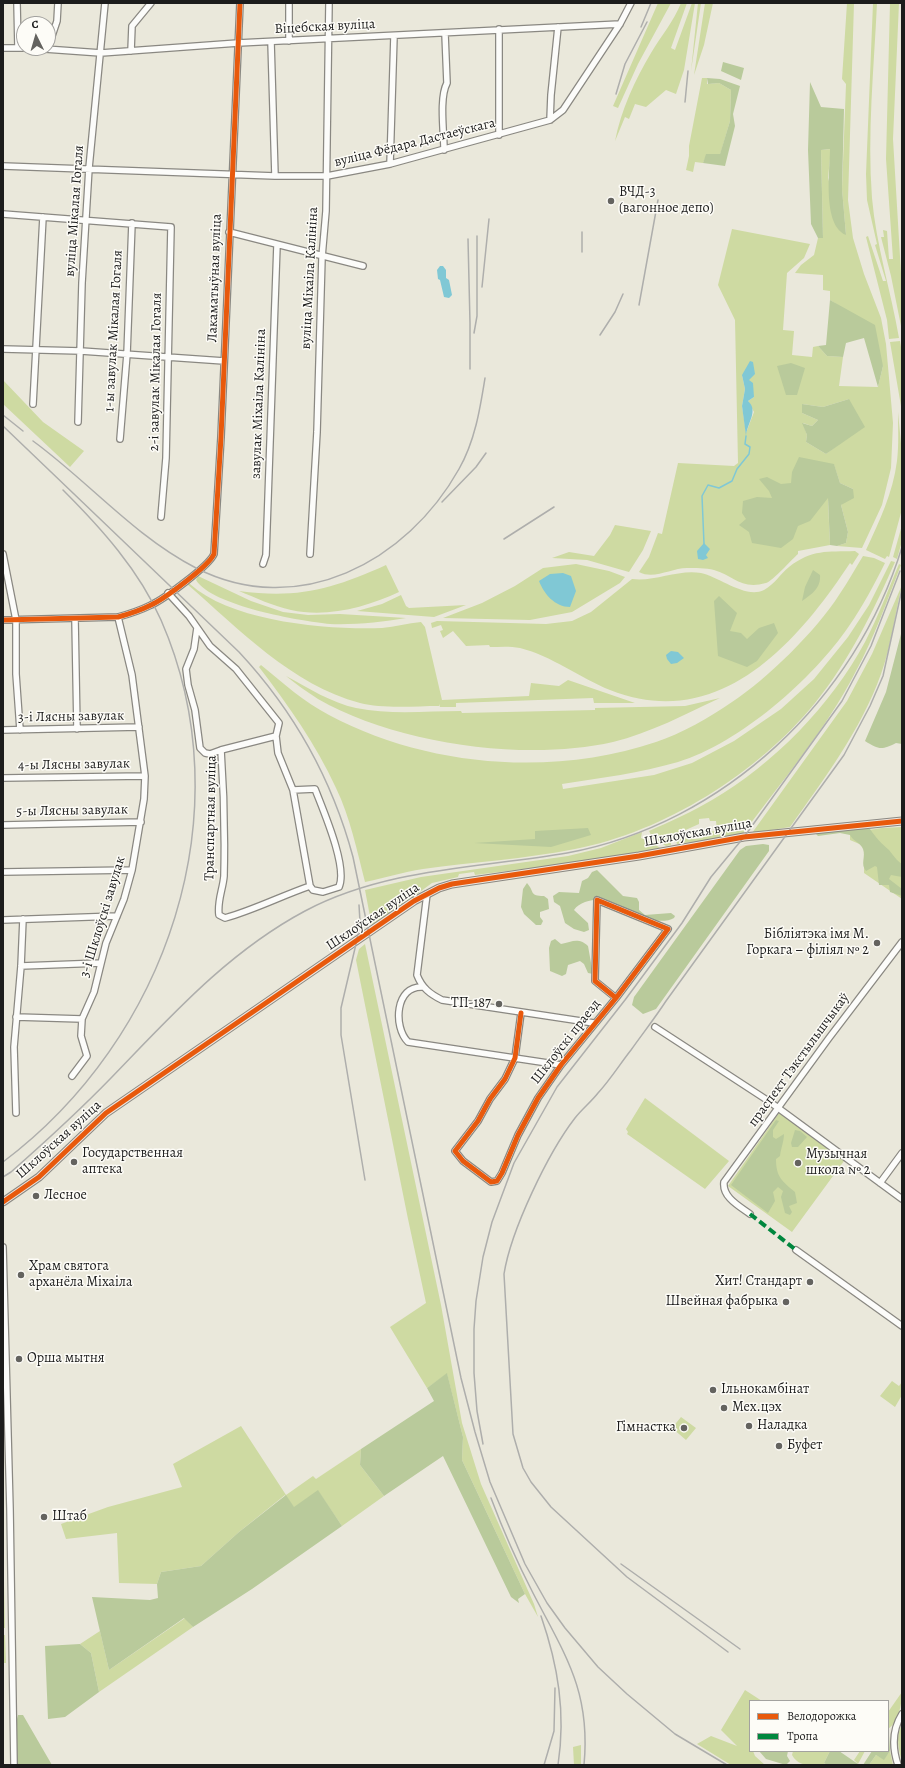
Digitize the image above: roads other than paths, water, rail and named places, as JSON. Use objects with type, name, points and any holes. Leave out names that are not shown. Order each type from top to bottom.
[{"type":"main road","name":"Шклоўская вуліца","points":[[3,1202],[39,1177],[106,1113],[414,901],[427,894],[452,884],[638,856],[744,837],[902,821]]},
{"type":"street","points":[[17,3],[18,16]]},
{"type":"street","points":[[56,23],[58,3]]},
{"type":"street","name":"вуліца Мікалая Гогаля","points":[[78,422],[82,283],[89,168],[105,3]]},
{"type":"street","points":[[131,51],[132,26],[152,3]]},
{"type":"street","name":"Лакаматыўная вуліца","points":[[168,593],[211,560],[214,554],[240,3]]},
{"type":"street","points":[[289,3],[289,41]]},
{"type":"street","name":"вуліца Міхаіла Калініна","points":[[310,554],[317,432],[322,257],[326,211],[328,39],[330,3]]},
{"type":"street","name":"вуліца Фёдара Дастаеўскага","points":[[3,166],[275,176],[327,176],[390,164],[444,150],[550,120],[563,110],[620,24],[631,3]]},
{"type":"street","name":"Віцебская вуліца","points":[[56,49],[101,53],[238,43],[445,34],[499,29],[620,24]]},
{"type":"street","points":[[550,120],[558,27]]},
{"type":"street","points":[[499,29],[499,134]]},
{"type":"street","points":[[444,150],[444,88],[447,83],[445,34]]},
{"type":"street","points":[[390,164],[394,36]]},
{"type":"street","points":[[271,42],[275,176]]},
{"type":"street","points":[[3,48],[16,48]]},
{"type":"street","points":[[3,214],[132,223]]},
{"type":"street","points":[[33,404],[43,217]]},
{"type":"street","name":"2-і завулак Мікалая Гогаля","points":[[132,223],[171,227],[170,357],[166,458],[161,517]]},
{"type":"street","name":"1-ы завулак Мікалая Гогаля","points":[[120,439],[126,354],[132,223]]},
{"type":"street","points":[[229,232],[322,257],[363,266]]},
{"type":"street","name":"завулак Міхаіла Калініна","points":[[263,564],[266,555],[277,244]]},
{"type":"street","points":[[3,349],[81,351],[224,361]]},
{"type":"street","points":[[3,554],[16,620],[16,674],[20,730]]},
{"type":"street","points":[[3,620],[118,617],[136,612],[152,605],[168,593],[189,616],[210,646],[236,669],[278,724],[276,736],[278,753],[293,790],[310,886],[313,890],[323,892],[339,887],[340,871],[331,830],[315,789],[293,790]]},
{"type":"street","name":"3-і Шклоўскі завулак","points":[[72,1076],[87,1056],[81,1036],[82,1019],[94,992],[106,943],[124,899],[132,870],[144,799],[145,776],[132,675],[118,617]]},
{"type":"street","points":[[74,619],[77,729]]},
{"type":"street","points":[[197,628],[194,649],[186,669],[188,685],[195,710],[200,748],[205,753],[210,754],[221,750]]},
{"type":"street","name":"3-і Лясны завулак","points":[[3,730],[139,727]]},
{"type":"street","name":"Транспартная вуліца","points":[[276,736],[221,750],[224,878],[218,906],[219,915],[224,918],[243,913],[264,903],[310,886]]},
{"type":"street","name":"4-ы Лясны завулак","points":[[3,778],[145,776]]},
{"type":"street","name":"5-ы Лясны завулак","points":[[3,825],[141,822]]},
{"type":"street","points":[[3,872],[132,870]]},
{"type":"street","points":[[427,894],[417,975],[423,987],[432,994],[442,1000],[594,1023]]},
{"type":"street","name":"Шклоўскі праезд","points":[[515,1058],[505,1079],[490,1099],[478,1121],[455,1151],[462,1161],[490,1182],[497,1181],[502,1173],[518,1135],[538,1098],[594,1023],[616,998],[668,929],[597,900],[595,981],[616,998]]},
{"type":"street","points":[[3,920],[117,916]]},
{"type":"street","points":[[16,1113],[14,1047],[22,966],[23,919]]},
{"type":"street","name":"праспект Тэкстыльшчыкаў","points":[[750,1214],[727,1196],[724,1182],[779,1109],[829,1038],[902,942]]},
{"type":"street","points":[[22,966],[101,964]]},
{"type":"street","points":[[423,987],[419,986],[409,992],[400,1001],[398,1014],[402,1036],[408,1042],[561,1066]]},
{"type":"street","points":[[515,1058],[521,1013]]},
{"type":"street","points":[[16,1017],[82,1019]]},
{"type":"street","points":[[655,1027],[779,1109],[902,1199]]},
{"type":"street","points":[[880,1182],[902,1153]]},
{"type":"street","points":[[3,1247],[14,1765]]},
{"type":"street","points":[[796,1250],[902,1326]]},
{"type":"street","points":[[898,1765],[894,1751],[894,1738],[897,1724],[902,1714]]},
{"type":"water","points":[[440,266],[443,266],[446,270],[446,278],[449,280],[452,295],[449,298],[444,297],[440,280],[438,279],[437,270]]},
{"type":"water","points":[[750,361],[753,362],[755,374],[749,380],[753,383],[754,397],[748,401],[752,409],[752,417],[746,436],[742,406],[745,389],[742,375]]},
{"type":"water","points":[[704,543],[710,549],[706,555],[708,558],[703,560],[698,559],[697,551]]},
{"type":"water","points":[[563,573],[571,576],[576,591],[570,607],[560,605],[551,599],[544,591],[539,581],[550,574]]},
{"type":"water","points":[[671,651],[678,652],[684,658],[677,663],[671,664],[666,655]]},
{"type":"waterway","points":[[704,544],[702,496],[708,485],[719,488],[732,481],[737,469],[749,454],[750,447],[745,444],[746,436]]},
{"type":"railway","points":[[641,27],[651,3]]},
{"type":"railway","points":[[616,94],[625,64],[647,22]]},
{"type":"railway","points":[[685,102],[688,71]]},
{"type":"railway","points":[[639,305],[658,200]]},
{"type":"railway","points":[[482,287],[489,219]]},
{"type":"railway","points":[[582,232],[582,252]]},
{"type":"railway","points":[[474,333],[477,316],[477,236]]},
{"type":"railway","points":[[468,239],[470,369]]},
{"type":"railway","points":[[600,335],[615,312],[623,294]]},
{"type":"railway","points":[[33,441],[152,540],[173,555],[196,568],[234,582],[273,588],[310,584],[346,573],[380,555],[410,531],[437,502],[465,458],[479,413],[485,378]]},
{"type":"railway","points":[[3,415],[23,431]]},
{"type":"railway","points":[[3,426],[239,652],[277,698],[309,747],[334,800],[353,857],[461,1378],[490,1482],[525,1564],[547,1603],[565,1628],[598,1667],[627,1694],[675,1734],[727,1765]]},
{"type":"railway","points":[[442,502],[476,467],[486,453]]},
{"type":"railway","points":[[3,1162],[60,1111],[109,1052],[147,987],[175,917],[191,843],[195,768],[185,693],[161,620],[142,584],[118,550],[63,490]]},
{"type":"railway","points":[[504,539],[554,507]]},
{"type":"railway","points":[[3,1177],[11,1172],[49,1138],[99,1090],[178,1009],[202,987],[251,946],[277,927],[305,911],[336,897],[368,886],[401,878],[567,853],[625,838],[679,814],[730,784],[776,746],[817,703],[852,655],[881,603],[902,547]]},
{"type":"railway","points":[[483,1444],[477,1411],[474,1373],[474,1329],[476,1301],[483,1257],[492,1222],[514,1163],[557,1087],[625,1000],[682,923],[711,877],[744,837],[842,701],[871,646],[900,571]]},
{"type":"railway","points":[[728,1652],[627,1577],[551,1507],[531,1482],[523,1468],[513,1434],[504,1274],[514,1236],[522,1215],[543,1171],[564,1133],[611,1077],[844,755],[870,706],[883,676],[902,589]]},
{"type":"railway","points":[[359,905],[360,922],[341,1008],[341,1035],[365,1180]]},
{"type":"railway","points":[[491,1498],[516,1558],[573,1674],[579,1694],[583,1716],[585,1739],[584,1765]]},
{"type":"railway","points":[[621,1564],[740,1649]]},
{"type":"railway","points":[[541,1616],[552,1653],[559,1689],[561,1727],[558,1765]]},
{"type":"railway","points":[[544,1765],[554,1731],[555,1688]]},
{"type":"place","name":"ВЧД-3 (вагонное депо)","points":[[611,201]]},
{"type":"place","name":"Бібліятэка імя М. Горкага – філіял № 2","points":[[877,943]]},
{"type":"place","name":"ТП-187","points":[[499,1004]]},
{"type":"place","name":"Государственная аптека","points":[[74,1162]]},
{"type":"place","name":"Музычная школа № 2","points":[[798,1163]]},
{"type":"place","name":"Лесное","points":[[36,1196]]},
{"type":"place","name":"Храм святога арханёла Міхаіла","points":[[21,1275]]},
{"type":"place","name":"Хит! Стандарт","points":[[810,1282]]},
{"type":"place","name":"Швейная фабрыка","points":[[786,1302]]},
{"type":"place","name":"Орша мытня","points":[[19,1359]]},
{"type":"place","name":"Ільнокамбінат","points":[[713,1390]]},
{"type":"place","name":"Мех.цэх","points":[[724,1408]]},
{"type":"place","name":"Наладка","points":[[749,1426]]},
{"type":"place","name":"Гімнастка","points":[[684,1428]]},
{"type":"place","name":"Буфет","points":[[779,1446]]},
{"type":"place","name":"Штаб","points":[[44,1517]]}]
